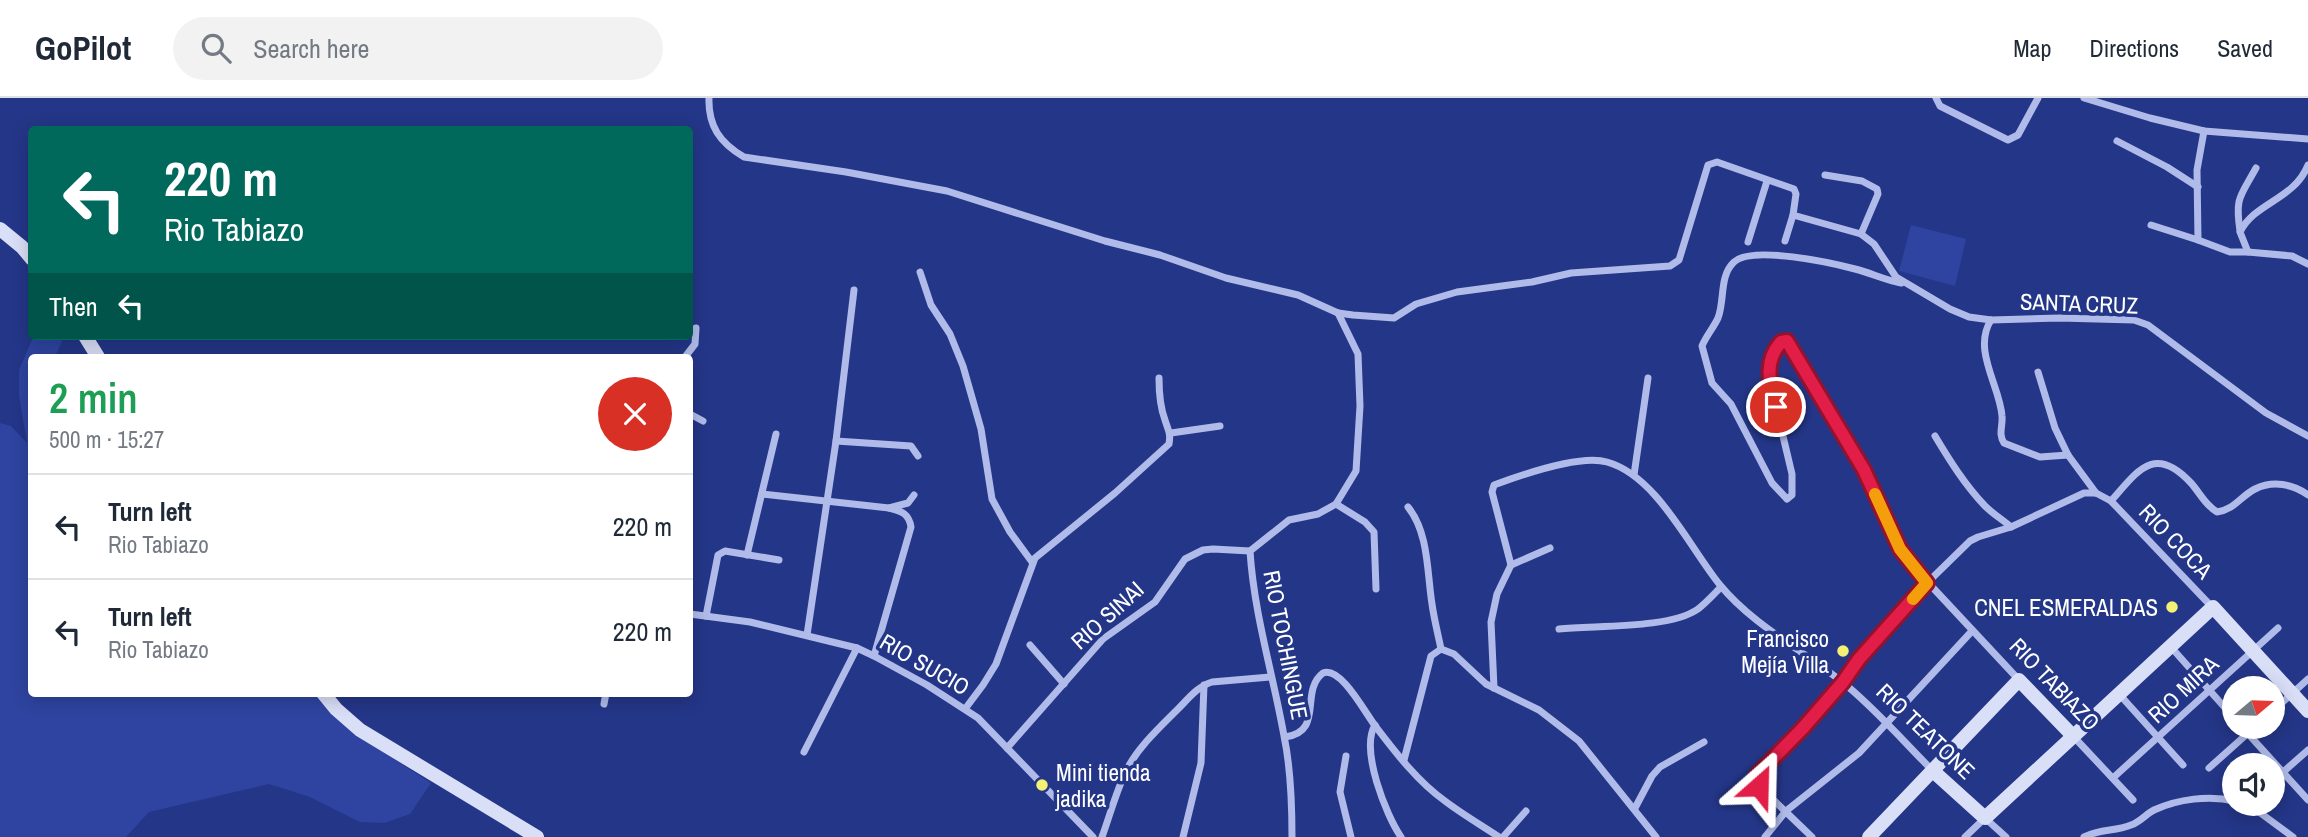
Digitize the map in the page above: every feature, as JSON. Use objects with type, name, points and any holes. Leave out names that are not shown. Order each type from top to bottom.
[{"type":"street","points":[[709,98],[712,125],[719,138],[730,149],[744,157],[947,191],[1105,241],[1160,255],[1226,278],[1298,295],[1338,313],[1394,318],[1416,304],[1457,292],[1532,282],[1572,273],[1670,266],[1679,260],[1708,165],[1717,162],[1794,189],[1796,194],[1793,215],[1785,241]]},
{"type":"street","points":[[1936,98],[1940,106],[2008,140],[2018,135],[2038,98]]},
{"type":"street","points":[[2084,98],[2204,131],[2308,139]]},
{"type":"street","points":[[2198,240],[2197,170],[2204,131]]},
{"type":"street","points":[[2117,141],[2199,187]]},
{"type":"street","points":[[2241,232],[2251,217],[2287,194],[2297,184],[2308,165]]},
{"type":"street","points":[[2248,252],[2236,208],[2238,199],[2256,167]]},
{"type":"street","points":[[1825,175],[1862,181],[1877,189],[1878,194],[1861,234]]},
{"type":"street","points":[[1748,242],[1767,181]]},
{"type":"street","points":[[1793,215],[1861,234],[1874,244],[1894,275],[1906,284]]},
{"type":"street","points":[[2151,225],[2230,252],[2292,256],[2308,264]]},
{"type":"street","points":[[0,229],[28,254]]},
{"type":"street","name":"RIO TABIAZO","points":[[1906,284],[1814,260],[1757,254],[1741,257],[1733,262],[1721,289],[1718,317],[1702,346],[1712,383],[1731,404],[1776,489],[1787,499],[1792,495],[1791,474],[1768,373],[1776,347],[1787,341],[1864,470],[1900,549],[1927,583],[2133,800]]},
{"type":"street","points":[[920,272],[931,305],[950,334],[963,366],[981,429],[992,499],[1010,532],[1032,562]]},
{"type":"street","name":"SANTA CRUZ","points":[[1906,284],[1969,317],[1991,320],[2134,320],[2148,324],[2266,413],[2308,436]]},
{"type":"street","points":[[807,635],[836,441],[854,290]]},
{"type":"street","points":[[1338,313],[1358,354],[1360,406],[1356,471],[1336,505],[1365,522],[1374,532],[1376,589]]},
{"type":"street","points":[[1991,320],[1985,336],[1986,353],[2002,416],[2001,438],[2004,443],[2040,457],[2068,455]]},
{"type":"street","points":[[687,354],[695,344],[695,328]]},
{"type":"street","points":[[1812,837],[1759,786],[1755,780],[1757,775],[1803,728],[1859,659],[1927,583],[1970,541],[2011,527],[2075,496],[2096,493],[2068,455],[2054,428],[2038,372]]},
{"type":"street","points":[[965,709],[996,664],[1032,562],[1169,444],[1171,433],[1165,421],[1159,377]]},
{"type":"street","points":[[1634,475],[1648,378]]},
{"type":"street","points":[[693,416],[703,421]]},
{"type":"street","points":[[1171,433],[1220,426]]},
{"type":"street","points":[[747,555],[775,434]]},
{"type":"street","points":[[1935,436],[1976,496],[1987,509],[2011,527]]},
{"type":"street","points":[[836,441],[911,446],[918,456]]},
{"type":"street","name":"RIO TEATONE","points":[[1511,565],[1492,492],[1494,485],[1576,461],[1609,462],[1634,475],[1667,511],[1721,587],[1746,611],[1843,682],[1933,771],[2004,835]]},
{"type":"street","points":[[2111,501],[2140,468],[2154,463],[2184,477],[2217,512],[2228,510],[2255,489],[2270,484],[2293,486],[2308,495]]},
{"type":"street","name":"RIO COCA","points":[[2096,493],[2111,501],[2213,607]]},
{"type":"street","points":[[762,494],[889,508],[904,513],[910,519],[911,527],[874,656]]},
{"type":"street","points":[[889,508],[908,503],[914,495]]},
{"type":"street","name":"RIO TOCHINGUE","points":[[1292,837],[1291,795],[1284,737],[1261,631],[1250,551],[1289,520],[1318,514],[1336,505]]},
{"type":"street","points":[[1408,508],[1419,525],[1423,541],[1432,609],[1441,649]]},
{"type":"street","points":[[1494,688],[1491,622],[1497,594],[1511,565],[1550,548]]},
{"type":"street","name":"RIO SINAI","points":[[1007,748],[1109,634],[1155,602],[1185,559],[1203,550],[1250,551]]},
{"type":"street","points":[[706,616],[718,555],[725,551],[779,560]]},
{"type":"street","points":[[1559,629],[1650,623],[1676,618],[1697,610],[1721,587]]},
{"type":"street","points":[[1965,837],[2213,607],[2308,711]]},
{"type":"street","name":"RIO SUCIO","points":[[693,614],[750,622],[807,635],[857,648],[874,656],[978,718],[1093,837]]},
{"type":"street","name":"RIO MIRA","points":[[2114,777],[2278,628]]},
{"type":"street","points":[[1765,837],[1786,811],[1859,753],[1972,631]]},
{"type":"street","points":[[1030,645],[1064,684]]},
{"type":"street","points":[[2169,646],[2222,704]]},
{"type":"street","points":[[804,752],[857,648]]},
{"type":"street","points":[[1404,760],[1429,662],[1435,651],[1441,649],[1454,654],[1478,679],[1539,710],[1579,741],[1656,837]]},
{"type":"street","points":[[1284,737],[1299,734],[1304,727],[1309,719],[1315,681],[1328,671],[1343,679],[1375,726],[1426,785],[1444,801],[1501,837],[1526,811]]},
{"type":"street","points":[[1102,837],[1121,783],[1134,757],[1161,725],[1204,685],[1270,677]]},
{"type":"street","points":[[2286,699],[2308,679]]},
{"type":"street","points":[[1869,837],[2019,680]]},
{"type":"street","points":[[1184,837],[1200,770],[1204,685]]},
{"type":"street","points":[[2118,694],[2183,765]]},
{"type":"street","points":[[326,697],[360,730],[537,837]]},
{"type":"street","points":[[604,704],[605,697]]},
{"type":"street","points":[[1375,726],[1370,739],[1375,773],[1393,825],[1401,837]]},
{"type":"street","points":[[2209,768],[2242,739]]},
{"type":"street","points":[[2252,739],[2265,753]]},
{"type":"street","points":[[1634,808],[1660,767],[1704,742]]},
{"type":"street","points":[[2285,770],[2308,750]]},
{"type":"street","points":[[1346,756],[1340,792],[1350,837]]},
{"type":"street","points":[[2285,776],[2308,800]]},
{"type":"street","points":[[2084,837],[2097,830],[2135,824],[2155,810],[2173,804],[2222,798]]},
{"type":"street","points":[[2264,816],[2293,837]]},
{"type":"shaded area","points":[[1911,225],[1966,239],[1955,286],[1899,271]]},
{"type":"shaded area","points":[[32,340],[63,340],[56,354],[28,354],[28,697],[319,697],[355,731],[431,783],[410,814],[384,823],[360,822],[310,797],[269,784],[149,812],[126,837],[0,837],[0,423],[11,426],[27,443],[19,396],[19,370]]},
{"type":"slow traffic","points":[[1875,494],[1900,549],[1927,583],[1913,599]]},
{"type":"place","name":"CNEL ESMERALDAS","points":[[2172,607]]},
{"type":"place","name":"Francisco Mejía Villa","points":[[1843,651]]},
{"type":"place","name":"Mini tienda jadika","points":[[1042,785]]},
{"type":"route","points":[[1759,786],[1755,780],[1757,775],[1803,728],[1859,659],[1927,583],[1900,549],[1864,470],[1787,341],[1776,347],[1768,373],[1776,407]]}]
